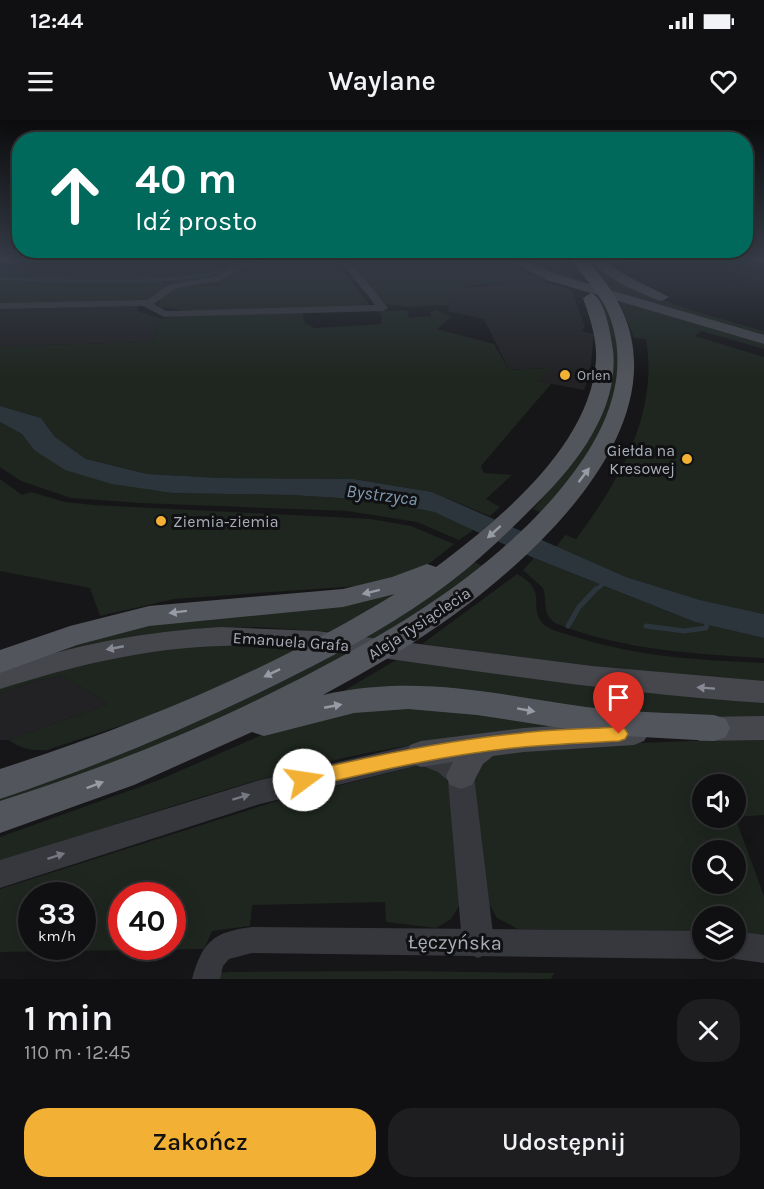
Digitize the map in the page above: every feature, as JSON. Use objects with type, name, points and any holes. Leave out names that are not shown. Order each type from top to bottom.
[{"type":"main road","name":"Aleja Tysiąclecia","points":[[0,784],[60,765],[137,735],[251,683],[375,619],[466,558],[553,476],[584,432],[599,396],[606,368],[604,337],[597,310],[591,299]]},
{"type":"main road","name":"Aleja Tysiąclecia","points":[[0,817],[81,790],[215,736],[315,686],[408,633],[495,571],[570,494],[598,455],[614,423],[627,375],[624,339],[608,299]]},
{"type":"main road","points":[[626,299],[764,340]]},
{"type":"main road","points":[[671,299],[764,328]]},
{"type":"main road","points":[[0,662],[70,636],[149,616],[332,599],[372,592],[466,558]]},
{"type":"main road","name":"Emanuela Grafa","points":[[0,679],[57,661],[151,641],[257,636],[312,640],[617,680],[764,692]]},
{"type":"main road","points":[[215,736],[323,708],[383,697],[463,699],[624,724],[764,728]]},
{"type":"main road","points":[[421,754],[524,740],[714,728]]},
{"type":"main road","points":[[461,776],[472,755],[486,745]]},
{"type":"street","points":[[148,304],[155,299]]},
{"type":"street","points":[[0,306],[148,304],[164,314],[383,308],[376,299]]},
{"type":"street","points":[[0,874],[260,792],[421,754],[443,762],[461,776],[478,942]]},
{"type":"street","name":"Łęczyńska","points":[[209,968],[224,945],[252,940],[692,945]]},
{"type":"street","points":[[746,947],[764,949]]},
{"type":"shaded area","points":[[0,299],[151,299],[149,301],[0,304]]},
{"type":"shaded area","points":[[160,299],[365,299],[370,306],[198,312],[159,307]]},
{"type":"shaded area","points":[[379,299],[450,299],[448,305],[408,307],[383,304]]},
{"type":"shaded area","points":[[449,299],[575,299],[585,327],[582,331],[594,334],[590,373],[584,390],[536,381],[548,368],[509,370],[484,319],[448,311]]},
{"type":"shaded area","points":[[598,299],[606,299],[621,346],[612,407],[590,454],[542,513],[533,509],[559,480],[591,432],[601,305]]},
{"type":"shaded area","points":[[633,299],[660,299],[764,331],[764,338]]},
{"type":"shaded area","points":[[619,301],[764,344],[764,349],[702,331],[695,336],[764,357],[764,614],[700,600],[626,577],[556,547],[565,535],[576,539],[592,517],[620,470],[641,420],[647,393],[646,339],[634,338]]},
{"type":"shaded area","points":[[139,306],[137,311],[159,318],[154,342],[0,346],[0,309]]},
{"type":"shaded area","points":[[407,310],[409,318],[431,316],[431,312],[436,310],[451,317],[437,329],[494,344],[509,370],[550,368],[537,381],[551,384],[481,466],[484,473],[512,475],[486,499],[500,507],[490,516],[432,492],[353,479],[221,478],[147,474],[86,459],[55,437],[41,418],[0,406],[0,346],[154,342],[159,318],[302,312],[305,323],[315,328],[381,324],[382,316],[379,311]]},
{"type":"shaded area","points":[[0,422],[22,434],[34,450],[173,493],[291,495],[373,500],[434,512],[475,529],[459,540],[417,522],[347,511],[71,498],[21,481],[0,467]]},
{"type":"shaded area","points":[[0,479],[22,495],[31,492],[65,502],[371,519],[411,526],[454,544],[421,570],[358,586],[174,599],[100,616],[90,588],[0,571]]},
{"type":"shaded area","points":[[534,558],[695,622],[764,638],[764,658],[685,652],[633,645],[607,640],[557,624],[547,613],[543,588],[523,570]]},
{"type":"shaded area","points":[[474,562],[485,567],[406,623],[212,726],[0,805],[0,799],[50,781]]},
{"type":"shaded area","points":[[517,574],[533,587],[540,620],[553,630],[599,644],[646,653],[693,659],[764,663],[764,682],[586,666],[422,644]]},
{"type":"shaded area","points":[[406,589],[332,632],[255,627],[199,629],[108,641],[0,666],[130,628]]},
{"type":"shaded area","points":[[255,644],[302,648],[250,674],[141,719],[47,750],[27,749],[9,740],[108,704],[63,676],[38,680],[0,693],[0,686],[39,672],[166,647]]},
{"type":"shaded area","points":[[396,660],[764,701],[764,718],[717,718],[335,696]]},
{"type":"shaded area","points":[[63,676],[108,704],[9,740],[0,740],[0,693],[38,680]]},
{"type":"shaded area","points":[[398,703],[566,725],[417,744],[321,764],[182,803],[0,862],[0,837],[159,780],[273,730]]},
{"type":"shaded area","points":[[764,738],[764,815],[746,816],[746,774],[692,774],[692,828],[739,828],[743,840],[692,840],[692,894],[746,894],[746,847],[764,896],[764,937],[746,934],[746,906],[692,906],[692,932],[518,929],[497,918],[487,901],[471,781],[476,768],[495,754],[590,745]]},
{"type":"shaded area","points":[[417,766],[438,769],[452,788],[461,903],[451,919],[436,928],[386,922],[385,902],[252,905],[250,926],[212,931],[204,949],[186,949],[186,882],[108,882],[108,950],[96,951],[96,882],[22,882],[277,801]]},
{"type":"shaded area","points":[[18,883],[18,952],[0,952],[0,889]]},
{"type":"shaded area","points":[[230,972],[554,973],[551,979],[218,979],[219,973]]},
{"type":"water","name":"Bystrzyca","points":[[0,406],[41,418],[55,437],[86,459],[147,474],[221,478],[353,479],[432,492],[626,577],[700,600],[764,614],[764,638],[695,622],[534,558],[434,512],[373,500],[291,495],[173,493],[112,484],[65,470],[34,450],[22,434],[0,422]]},
{"type":"waterway","points":[[594,591],[606,582]]},
{"type":"waterway","points":[[568,626],[579,607],[594,591]]},
{"type":"waterway","points":[[646,626],[684,631],[706,628],[708,620]]},
{"type":"place","name":"Orlen","points":[[565,375]]},
{"type":"place","name":"Giełda na Kresowej","points":[[687,459]]},
{"type":"place","name":"Ziemia-ziemia","points":[[161,521]]},
{"type":"route","points":[[304,780],[379,762],[454,749],[524,740],[619,734]]}]
